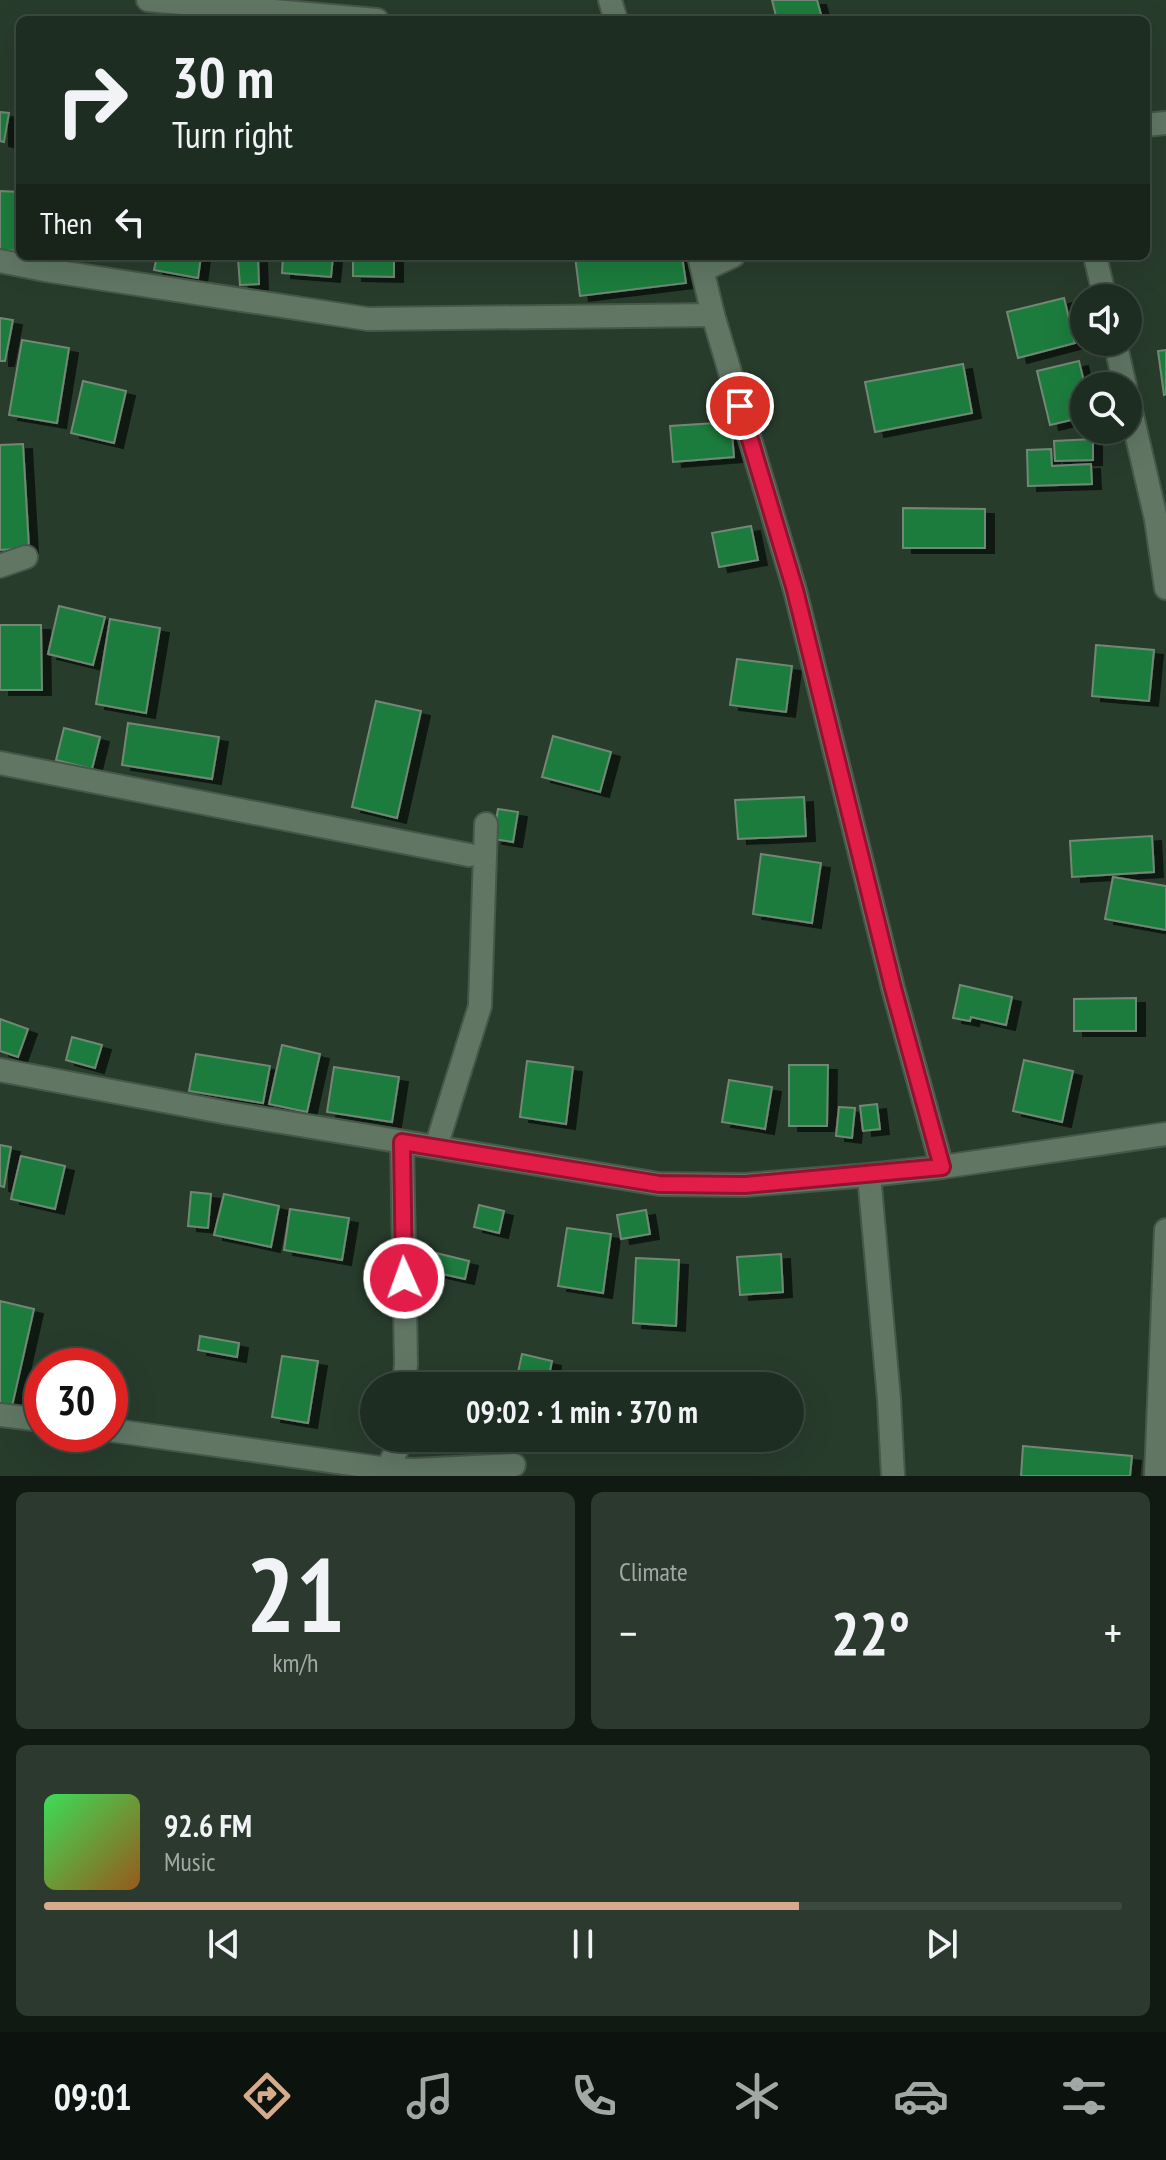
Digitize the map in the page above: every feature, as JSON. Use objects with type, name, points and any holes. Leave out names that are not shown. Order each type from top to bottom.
[{"type":"street","points":[[148,0],[331,16]]},
{"type":"street","points":[[1096,260],[1102,284]]},
{"type":"street","points":[[0,261],[368,319],[713,315]]},
{"type":"street","points":[[701,263],[713,315],[795,590],[893,988],[942,1167]]},
{"type":"street","points":[[1141,444],[1161,518],[1166,588]]},
{"type":"street","points":[[0,566],[26,557]]},
{"type":"street","points":[[0,763],[469,855]]},
{"type":"street","points":[[436,1147],[480,1006],[486,824]]},
{"type":"street","points":[[0,1070],[228,1113],[659,1184],[745,1185],[869,1175],[1166,1134]]},
{"type":"street","points":[[402,1142],[405,1372]]},
{"type":"street","points":[[869,1175],[893,1476]]},
{"type":"street","points":[[1156,1476],[1166,1230]]},
{"type":"street","points":[[0,1415],[24,1418]]},
{"type":"street","points":[[128,1433],[383,1472],[514,1465]]},
{"type":"street","points":[[383,1472],[395,1452]]},
{"type":"building","points":[[772,0],[817,0],[821,16],[776,16]]},
{"type":"building","points":[[0,112],[9,113],[4,142],[0,141]]},
{"type":"building","points":[[0,191],[16,192],[16,251],[0,250]]},
{"type":"building","points":[[156,260],[200,260],[198,278],[154,270]]},
{"type":"building","points":[[238,260],[258,260],[259,284],[240,285]]},
{"type":"building","points":[[283,260],[333,260],[331,277],[282,273]]},
{"type":"building","points":[[353,260],[394,260],[394,277],[353,276]]},
{"type":"building","points":[[576,260],[683,260],[686,283],[580,296]]},
{"type":"building","points":[[1064,298],[1070,323],[1070,344],[1018,358],[1007,312]]},
{"type":"building","points":[[0,318],[13,320],[5,361],[0,361]]},
{"type":"building","points":[[22,340],[69,348],[57,423],[9,415]]},
{"type":"building","points":[[1166,350],[1166,394],[1164,395],[1158,351]]},
{"type":"building","points":[[1079,361],[1082,372],[1070,372],[1070,420],[1050,425],[1037,371]]},
{"type":"building","points":[[963,364],[972,413],[875,432],[865,382]]},
{"type":"building","points":[[83,381],[126,391],[114,443],[71,433]]},
{"type":"building","points":[[731,422],[734,457],[673,462],[670,426]]},
{"type":"building","points":[[1054,441],[1093,444],[1093,460],[1055,461]]},
{"type":"building","points":[[23,444],[29,548],[0,550],[0,445]]},
{"type":"building","points":[[1051,449],[1052,466],[1091,464],[1092,484],[1028,486],[1027,450]]},
{"type":"building","points":[[903,508],[985,509],[985,548],[903,548]]},
{"type":"building","points":[[751,526],[758,560],[719,567],[712,533]]},
{"type":"building","points":[[59,606],[105,617],[93,665],[48,654]]},
{"type":"building","points":[[110,619],[160,628],[146,713],[96,704]]},
{"type":"building","points":[[0,625],[41,625],[42,690],[0,690]]},
{"type":"building","points":[[1096,645],[1154,650],[1149,701],[1092,696]]},
{"type":"building","points":[[737,659],[792,666],[786,712],[730,705]]},
{"type":"building","points":[[376,701],[421,711],[397,818],[352,807]]},
{"type":"building","points":[[128,723],[219,737],[212,779],[122,765]]},
{"type":"building","points":[[64,728],[100,737],[92,769],[56,760]]},
{"type":"building","points":[[553,736],[611,752],[600,792],[542,777]]},
{"type":"building","points":[[804,797],[806,836],[738,839],[735,800]]},
{"type":"building","points":[[498,809],[518,812],[513,842],[493,839]]},
{"type":"building","points":[[1152,836],[1154,872],[1072,877],[1070,841]]},
{"type":"building","points":[[761,854],[821,863],[812,923],[753,914]]},
{"type":"building","points":[[1113,877],[1166,886],[1166,930],[1105,919]]},
{"type":"building","points":[[960,985],[1012,997],[1006,1025],[971,1017],[970,1021],[953,1018]]},
{"type":"building","points":[[1136,998],[1136,1031],[1074,1031],[1074,999]]},
{"type":"building","points":[[0,1019],[28,1029],[18,1057],[0,1051]]},
{"type":"building","points":[[72,1037],[102,1045],[95,1068],[66,1060]]},
{"type":"building","points":[[282,1045],[320,1054],[307,1112],[269,1104]]},
{"type":"building","points":[[196,1054],[270,1066],[263,1103],[189,1091]]},
{"type":"building","points":[[1024,1060],[1073,1071],[1062,1122],[1013,1111]]},
{"type":"building","points":[[527,1061],[573,1067],[566,1124],[520,1117]]},
{"type":"building","points":[[789,1065],[828,1065],[827,1126],[789,1126]]},
{"type":"building","points":[[334,1067],[399,1077],[392,1122],[327,1112]]},
{"type":"building","points":[[729,1080],[772,1087],[765,1129],[722,1122]]},
{"type":"building","points":[[877,1104],[880,1129],[863,1131],[860,1106]]},
{"type":"building","points":[[839,1107],[855,1108],[852,1138],[836,1136]]},
{"type":"building","points":[[0,1145],[11,1147],[4,1187],[0,1186]]},
{"type":"building","points":[[21,1156],[65,1166],[55,1209],[11,1199]]},
{"type":"building","points":[[191,1192],[211,1194],[208,1228],[188,1226]]},
{"type":"building","points":[[224,1194],[279,1206],[271,1247],[214,1235]]},
{"type":"building","points":[[479,1205],[504,1211],[499,1233],[474,1227]]},
{"type":"building","points":[[290,1209],[349,1218],[342,1260],[284,1250]]},
{"type":"building","points":[[646,1210],[650,1234],[621,1239],[617,1215]]},
{"type":"building","points":[[567,1228],[611,1234],[603,1293],[558,1286]]},
{"type":"building","points":[[428,1251],[469,1261],[465,1279],[424,1270]]},
{"type":"building","points":[[781,1254],[783,1292],[740,1295],[737,1257]]},
{"type":"building","points":[[636,1258],[679,1260],[676,1326],[633,1323]]},
{"type":"building","points":[[0,1301],[34,1309],[10,1415],[0,1413]]},
{"type":"building","points":[[200,1336],[239,1343],[237,1357],[198,1350]]},
{"type":"building","points":[[522,1354],[552,1361],[550,1372],[518,1372]]},
{"type":"building","points":[[282,1356],[318,1361],[308,1423],[272,1417]]},
{"type":"building","points":[[1023,1446],[1132,1456],[1130,1476],[1021,1476]]},
{"type":"route","points":[[404,1278],[402,1142],[659,1184],[745,1185],[942,1167],[893,988],[795,590],[740,406]]}]
